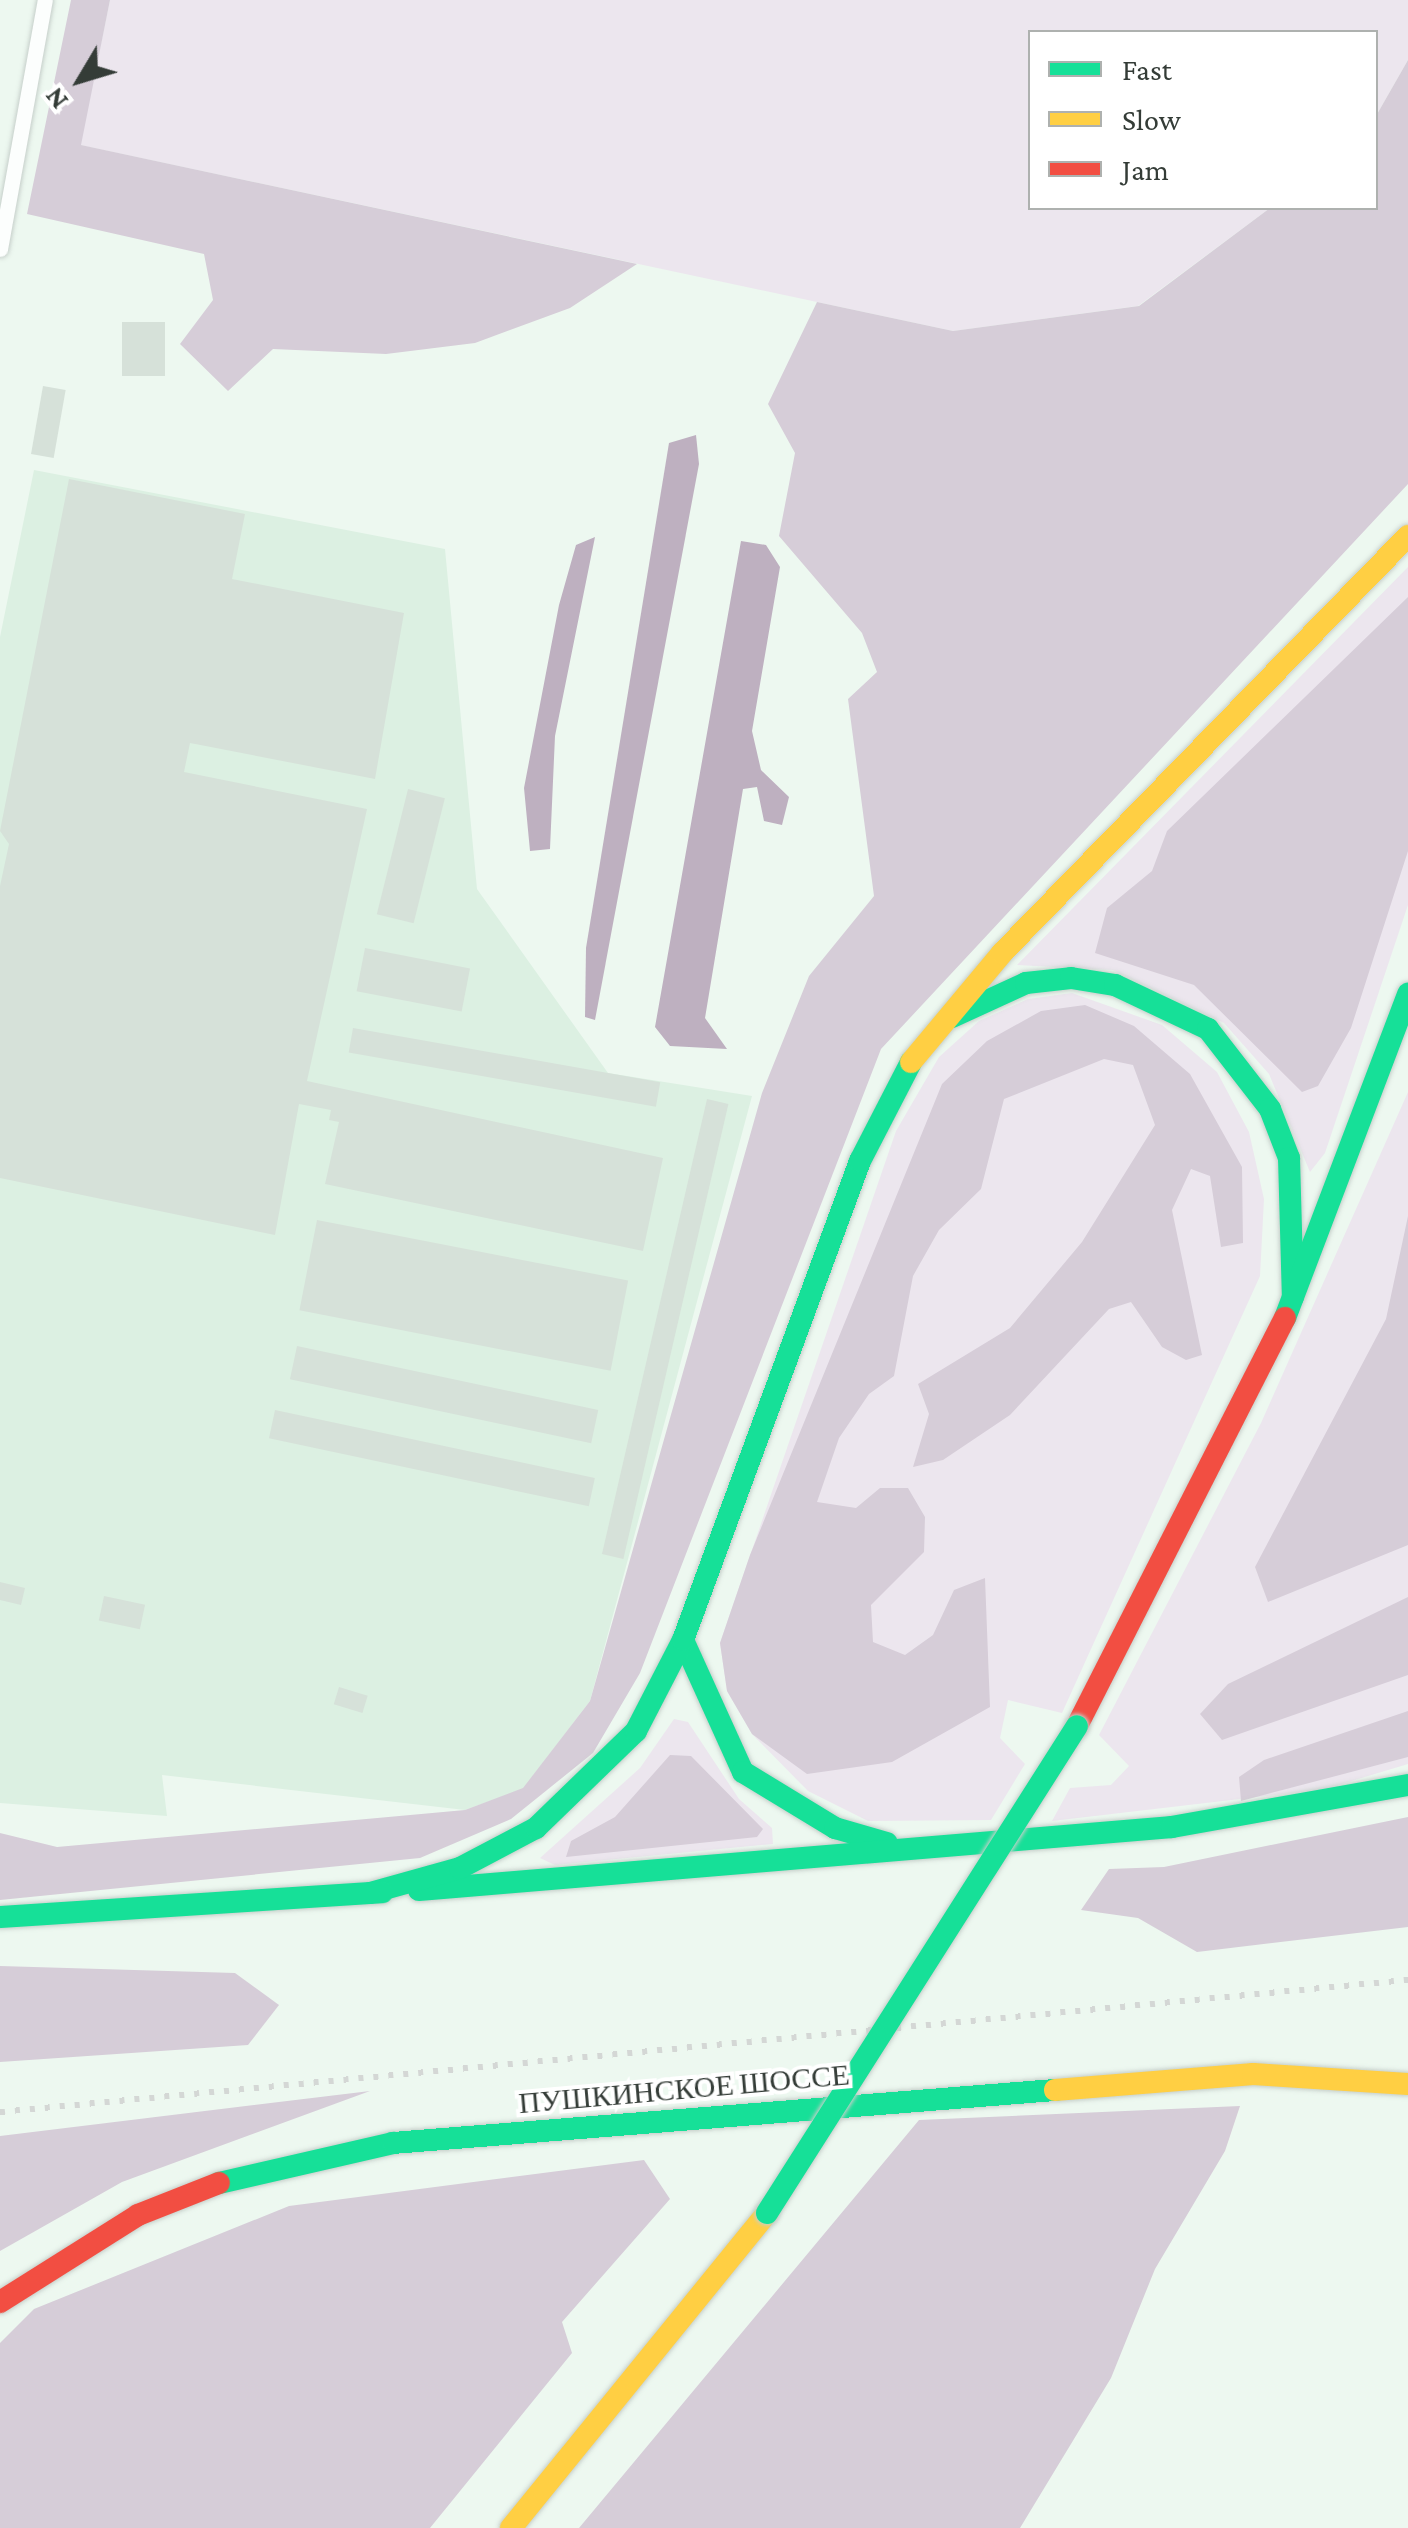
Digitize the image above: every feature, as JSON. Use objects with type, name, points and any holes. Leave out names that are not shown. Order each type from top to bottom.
[{"type":"street","points":[[0,249],[44,0]]},
{"type":"street","points":[[370,1893],[460,1868],[536,1828],[590,1785],[636,1731],[683,1640],[878,1115],[936,1026],[1408,536]]},
{"type":"street","points":[[936,1026],[1026,983],[1071,978],[1115,985],[1208,1029],[1270,1108],[1289,1158],[1293,1303]]},
{"type":"street","points":[[511,2528],[766,2213],[1077,1726],[1293,1303],[1382,1080],[1408,994]]},
{"type":"street","points":[[1382,1080],[1408,1039]]},
{"type":"street","points":[[683,1640],[744,1772],[835,1828],[904,1848]]},
{"type":"street","points":[[0,1918],[370,1893],[1172,1826],[1408,1785]]},
{"type":"street","name":"ПУШКИНСКОЕ ШОССЕ","points":[[0,2302],[138,2215],[220,2184],[393,2142],[1253,2074],[1408,2084]]},
{"type":"shaded area","points":[[71,0],[110,0],[81,145],[637,264],[570,308],[475,343],[386,354],[273,349],[228,391],[180,344],[213,300],[204,254],[27,214]]},
{"type":"shaded area","points":[[110,0],[1408,0],[1408,60],[1378,112],[1378,30],[1028,30],[1028,210],[1267,210],[1138,306],[953,331],[80,145]]},
{"type":"shaded area","points":[[1408,60],[1408,484],[881,1049],[640,1673],[593,1753],[511,1819],[420,1858],[0,1900],[0,1833],[57,1847],[465,1810],[523,1788],[590,1701],[762,1093],[809,976],[874,896],[848,699],[877,672],[862,633],[779,536],[795,453],[768,404],[817,302],[953,331],[1139,306],[1267,210],[1378,210],[1378,112]]},
{"type":"shaded area","points":[[696,435],[699,464],[595,1020],[585,1017],[586,948],[669,443]]},
{"type":"shaded area","points":[[34,470],[445,549],[477,889],[608,1073],[752,1096],[590,1701],[523,1789],[465,1810],[162,1775],[167,1816],[0,1803],[0,637]]},
{"type":"shaded area","points":[[595,537],[555,736],[550,849],[530,851],[524,788],[559,605],[576,545]]},
{"type":"shaded area","points":[[741,541],[766,545],[780,567],[752,731],[761,770],[789,797],[782,825],[764,821],[757,787],[743,789],[705,1018],[727,1049],[670,1046],[655,1027]]},
{"type":"shaded area","points":[[1408,567],[1408,905],[1325,1153],[1310,1172],[1269,1074],[1224,1023],[1113,970],[1017,965]]},
{"type":"shaded area","points":[[1408,597],[1408,851],[1351,1028],[1318,1086],[1302,1092],[1194,985],[1095,953],[1107,908],[1152,871],[1167,831]]},
{"type":"shaded area","points":[[1072,993],[1162,1025],[1217,1072],[1249,1132],[1264,1199],[1260,1276],[1062,1713],[1008,1700],[1000,1738],[1025,1764],[991,1820],[868,1821],[808,1791],[752,1734],[727,1691],[720,1643],[896,1131],[939,1057],[979,1021],[1028,999]]},
{"type":"shaded area","points":[[1085,1005],[1134,1026],[1190,1074],[1242,1167],[1243,1243],[1221,1247],[1210,1176],[1191,1169],[1172,1210],[1202,1355],[1186,1360],[1162,1347],[1131,1302],[1109,1309],[1010,1415],[943,1460],[913,1467],[929,1414],[918,1384],[1010,1328],[1082,1242],[1155,1125],[1133,1065],[1104,1059],[1004,1099],[981,1189],[939,1230],[913,1276],[894,1376],[869,1394],[839,1438],[817,1502],[856,1508],[880,1488],[908,1488],[925,1517],[924,1552],[871,1605],[873,1642],[905,1655],[933,1635],[954,1590],[985,1578],[990,1707],[892,1762],[807,1774],[752,1734],[727,1691],[720,1643],[750,1555],[942,1084],[987,1041],[1041,1011]]},
{"type":"shaded area","points":[[1408,1092],[1408,1764],[1325,1789],[1052,1821],[1070,1788],[1111,1785],[1129,1766],[1099,1735],[1261,1423]]},
{"type":"shaded area","points":[[1408,1216],[1408,1545],[1268,1602],[1255,1567],[1386,1319]]},
{"type":"shaded area","points":[[1408,1597],[1408,1675],[1222,1740],[1200,1714],[1228,1684]]},
{"type":"shaded area","points":[[1408,1711],[1408,1757],[1241,1801],[1239,1777],[1264,1760]]},
{"type":"shaded area","points":[[674,1719],[688,1722],[739,1799],[772,1828],[773,1844],[555,1865],[540,1858],[640,1768]]},
{"type":"shaded area","points":[[670,1755],[691,1756],[763,1829],[757,1837],[566,1857],[571,1841],[615,1817]]},
{"type":"shaded area","points":[[1408,1817],[1408,1927],[1197,1952],[1138,1918],[1081,1910],[1109,1869],[1164,1867]]},
{"type":"shaded area","points":[[0,1966],[235,1973],[279,2005],[248,2045],[0,2062]]},
{"type":"shaded area","points":[[370,2091],[122,2182],[0,2251],[0,2136]]},
{"type":"shaded area","points":[[1240,2106],[1225,2151],[1155,2269],[1111,2378],[1020,2528],[579,2528],[919,2120]]},
{"type":"shaded area","points":[[644,2160],[670,2199],[562,2322],[572,2353],[430,2528],[0,2528],[0,2343],[34,2309],[289,2206]]},
{"type":"building","points":[[122,322],[165,322],[165,376],[122,376]]},
{"type":"building","points":[[43,386],[66,390],[54,458],[31,454]]},
{"type":"building","points":[[69,479],[245,514],[232,579],[404,613],[375,779],[190,743],[184,772],[367,809],[307,1081],[663,1158],[643,1251],[325,1184],[339,1122],[329,1120],[331,1110],[299,1104],[275,1235],[0,1178],[0,886],[9,844],[0,831]]},
{"type":"building","points":[[408,789],[445,798],[414,923],[377,914]]},
{"type":"building","points":[[365,948],[470,968],[462,1012],[357,991]]},
{"type":"building","points":[[353,1028],[660,1082],[656,1107],[349,1053]]},
{"type":"building","points":[[707,1099],[728,1104],[623,1559],[602,1554]]},
{"type":"building","points":[[317,1220],[628,1280],[611,1371],[299,1310]]},
{"type":"building","points":[[297,1346],[598,1410],[591,1443],[290,1379]]},
{"type":"building","points":[[275,1410],[595,1478],[589,1506],[269,1438]]},
{"type":"building","points":[[0,1582],[25,1588],[21,1605],[0,1600]]},
{"type":"building","points":[[104,1596],[145,1605],[140,1629],[99,1620]]},
{"type":"building","points":[[339,1687],[368,1696],[362,1713],[334,1704]]},
{"type":"railway","points":[[0,2112],[1408,1980]]},
{"type":"traffic: fast","points":[[952,1017],[1026,983],[1071,978],[1115,985],[1208,1029],[1270,1109],[1289,1158],[1293,1297]]},
{"type":"traffic: fast","points":[[1285,1318],[1408,994]]},
{"type":"traffic: fast","points":[[370,1893],[460,1868],[536,1828],[636,1731],[683,1640],[860,1161],[911,1062]]},
{"type":"traffic: fast","points":[[683,1640],[743,1772],[835,1828],[887,1843]]},
{"type":"traffic: fast","points":[[767,2213],[1077,1726]]},
{"type":"traffic: fast","points":[[419,1890],[1172,1827],[1408,1785]]},
{"type":"traffic: fast","points":[[0,1917],[382,1892]]},
{"type":"traffic: fast","points":[[219,2183],[393,2143],[1055,2090]]},
{"type":"traffic: slow","points":[[911,1062],[1002,953],[1408,536]]},
{"type":"traffic: slow","points":[[1055,2090],[1253,2074],[1408,2084]]},
{"type":"traffic: slow","points":[[511,2528],[767,2213]]},
{"type":"traffic: jam","points":[[1077,1726],[1285,1318]]},
{"type":"traffic: jam","points":[[0,2302],[138,2215],[219,2183]]}]
